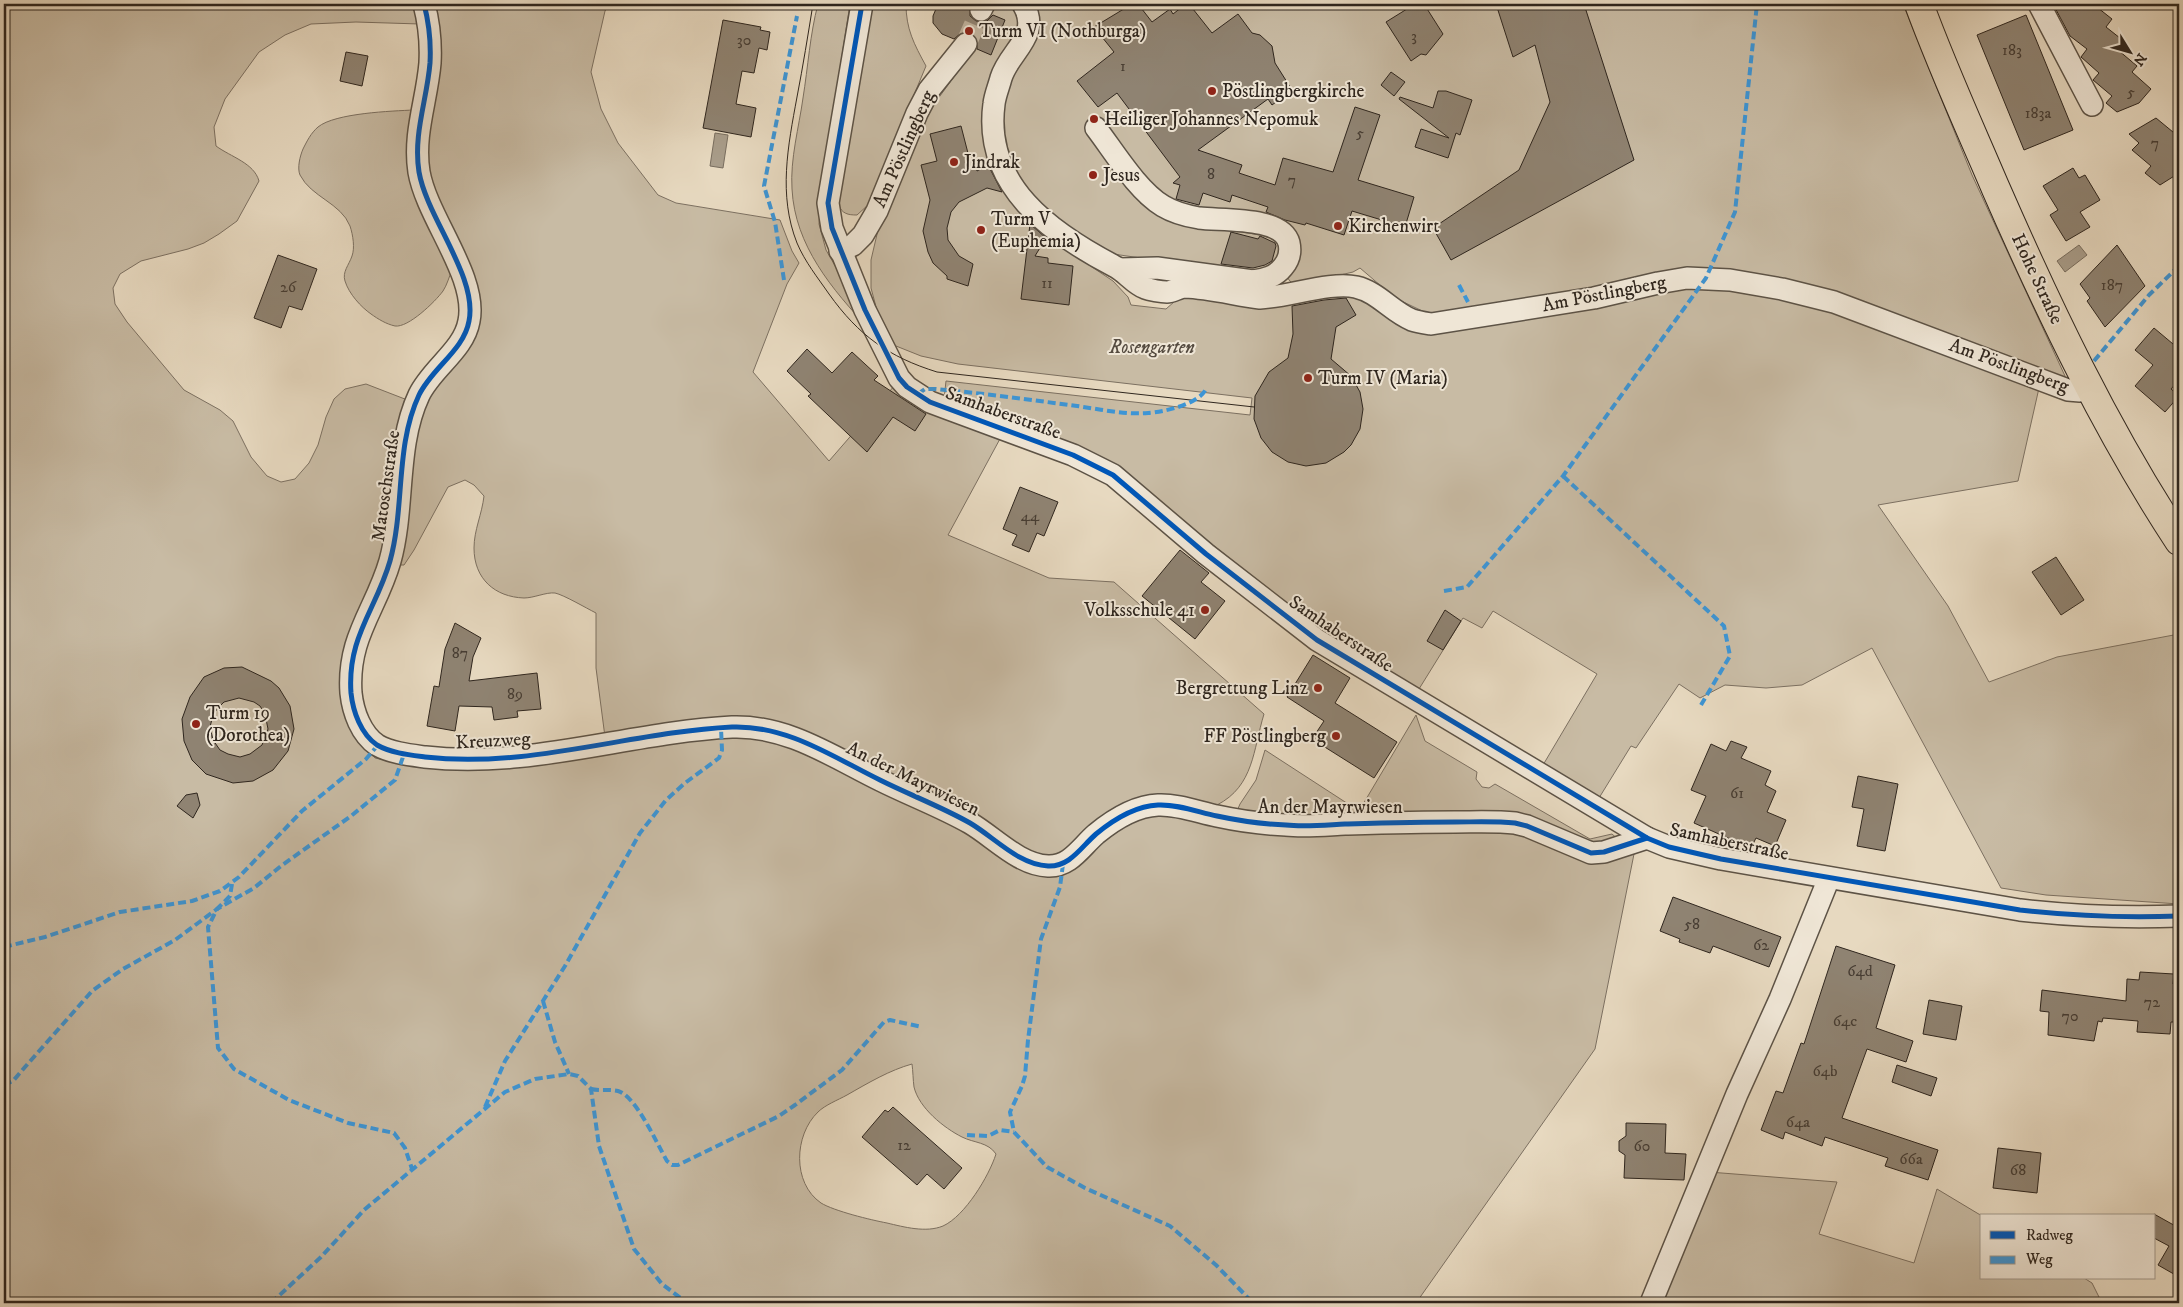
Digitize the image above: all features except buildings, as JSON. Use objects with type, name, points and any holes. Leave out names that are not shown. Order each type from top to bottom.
[{"type":"main road","name":"Hohe Straße","points":[[1923,5],[1964,116],[2059,328],[2138,475],[2179,541]]},
{"type":"street","name":"Matoschstraße","points":[[378,745],[363,729],[354,710],[350,680],[352,660],[357,637],[390,561],[397,524],[406,441],[418,397],[439,365],[462,339],[469,324],[470,316],[469,297],[464,280],[428,204],[419,171],[418,138],[430,64],[430,38],[424,4]]},
{"type":"street","name":"Samhaberstraße","points":[[862,4],[828,203],[829,216],[840,251],[874,329],[899,378],[907,387],[930,402],[1073,455],[1113,475],[1206,554],[1317,640],[1647,838],[1670,847],[1721,859],[2020,910],[2125,918],[2179,916]]},
{"type":"street","name":"Am Pöstlingberg","points":[[1023,4],[1028,12],[1030,28],[1002,75],[994,103],[994,132],[998,153],[1009,179],[1019,196],[1046,224],[1120,269],[1144,288],[1168,292],[1184,287],[1260,298],[1273,298],[1318,289],[1354,286],[1370,292],[1412,320],[1431,324],[1594,298],[1687,278],[1730,280],[1824,299],[2068,390],[2080,392],[2090,388]]},
{"type":"street","points":[[2039,4],[2092,105]]},
{"type":"street","name":"Am Pöstlingberg","points":[[840,251],[853,245],[863,235],[877,211],[929,90],[966,44]]},
{"type":"street","points":[[1096,128],[1144,190],[1163,206],[1197,218],[1238,220],[1269,226],[1287,237],[1291,250],[1288,262],[1278,273],[1269,278],[1253,281],[1157,268],[1120,269]]},
{"type":"street","name":"An der Mayrwiesen","points":[[611,744],[733,727],[782,733],[817,747],[884,782],[952,814],[984,831],[1026,860],[1045,866],[1063,864],[1095,835],[1118,818],[1139,808],[1158,805],[1177,807],[1244,822],[1292,826],[1412,822],[1515,823],[1527,826],[1591,853],[1604,852],[1647,838]]},
{"type":"street","name":"Kreuzweg","points":[[378,745],[397,752],[418,756],[462,759],[531,755],[611,744]]},
{"type":"street","points":[[1651,1303],[1737,1094],[1780,999],[1829,878]]},
{"type":"green space","points":[[4,4],[414,4],[420,24],[356,22],[311,24],[285,35],[259,52],[225,99],[214,127],[216,146],[252,169],[259,181],[237,221],[204,243],[141,261],[120,274],[113,288],[115,304],[127,322],[184,390],[220,410],[233,421],[251,457],[267,476],[281,482],[295,479],[309,463],[318,445],[326,417],[334,399],[345,389],[366,384],[410,401],[386,553],[358,618],[364,744],[375,758],[403,764],[759,734],[890,791],[1039,872],[1145,813],[1525,832],[1635,849],[1595,1049],[1416,1303],[4,1303]],"holes":[[[912,1064],[914,1087],[927,1110],[940,1123],[955,1133],[989,1147],[996,1154],[982,1184],[960,1214],[943,1226],[929,1229],[908,1228],[872,1220],[843,1212],[821,1203],[805,1184],[801,1171],[801,1146],[804,1133],[810,1122],[824,1107],[887,1073]]]},
{"type":"green space","points":[[430,4],[609,4],[605,11],[591,72],[601,109],[618,143],[658,195],[676,203],[780,220],[792,251],[799,263],[787,284],[753,372],[829,461],[895,385],[1001,437],[948,535],[1049,578],[1114,582],[1264,714],[1250,766],[1238,788],[1217,805],[1164,798],[1058,856],[1039,858],[803,735],[605,737],[596,668],[596,613],[555,593],[528,598],[514,597],[495,590],[488,584],[478,569],[474,548],[484,496],[474,485],[465,480],[448,487],[414,550],[404,565],[397,565],[418,417],[431,392],[478,323],[423,160]]},
{"type":"green space","points":[[818,4],[850,4],[822,184],[819,224],[826,250],[865,318],[869,329],[829,282],[818,265],[800,229],[795,210],[792,189],[794,155]]},
{"type":"green space","points":[[868,4],[906,4],[907,21],[918,51],[926,66],[868,205],[857,215],[854,215],[843,212],[838,204]]},
{"type":"green space","name":"Rosengarten","points":[[999,4],[1014,7],[1020,11],[1024,19],[984,120],[1037,225],[1065,249],[1113,281],[1128,297],[1131,305],[1166,309],[1183,294],[1336,293],[1362,297],[1402,325],[1698,285],[1819,304],[2039,388],[2018,481],[1878,505],[1948,606],[1989,682],[2057,657],[2179,634],[2179,904],[2046,895],[2001,888],[1872,648],[1802,685],[1766,688],[1725,685],[1700,698],[1679,684],[1636,748],[1631,746],[1599,798],[1543,765],[1597,674],[1493,611],[1482,628],[1463,618],[1419,689],[1360,657],[1300,614],[1136,484],[944,399],[946,381],[1250,415],[1252,398],[958,364],[921,356],[891,344],[879,318],[871,288],[871,260],[878,230],[929,111],[967,59],[993,7]]},
{"type":"green space","points":[[1034,4],[1903,4],[1972,175],[2065,376],[2064,379],[1764,280],[1435,317],[1395,298],[1360,268],[1353,272],[1294,286],[1286,276],[1295,236],[1182,207],[1168,200],[1158,189],[1140,203],[1196,222],[1276,240],[1281,249],[1280,261],[1253,274],[1113,254],[1083,239],[1027,199],[1004,146],[1002,117],[1004,92]]},
{"type":"green space","points":[[414,110],[452,270],[444,289],[434,301],[414,319],[400,326],[395,326],[382,321],[367,311],[349,291],[344,278],[353,249],[353,237],[350,226],[340,211],[305,183],[300,175],[299,166],[302,152],[309,137],[318,127],[326,122],[364,114]]},
{"type":"green space","points":[[1416,715],[1425,741],[1477,772],[1476,779],[1482,787],[1489,788],[1495,784],[1590,839],[1612,834],[1619,840],[1598,845],[1535,823],[1299,820],[1237,811],[1256,780],[1265,750],[1359,811]]},
{"type":"green space","points":[[1709,1172],[1837,1182],[1819,1234],[1914,1263],[1937,1189],[1980,1215],[1980,1280],[2087,1280],[2092,1283],[2102,1303],[1658,1303]]},
{"type":"shaded area","points":[[715,133],[728,135],[723,168],[710,166]]},
{"type":"shaded area","points":[[2079,245],[2087,255],[2065,272],[2057,261]]},
{"type":"tunnel","points":[[966,44],[981,10]]},
{"type":"tram line","points":[[813,4],[788,152],[786,170],[788,207],[791,225],[800,250],[840,309],[864,333],[890,352],[937,372],[1254,407]]},
{"type":"marked path","points":[[1444,591],[1467,587],[1563,476],[1706,278],[1735,212],[1757,4]]},
{"type":"marked path","points":[[784,280],[775,222],[764,186],[797,16]]},
{"type":"marked path","points":[[2094,361],[2149,295],[2179,266]]},
{"type":"marked path","points":[[1459,285],[1468,302]]},
{"type":"marked path","points":[[918,394],[925,389],[936,389],[1138,413],[1172,409],[1196,399],[1206,389]]},
{"type":"marked path","points":[[1563,476],[1724,626],[1730,656],[1701,705]]},
{"type":"marked path","points":[[485,1107],[505,1061],[565,966],[640,833],[666,800],[685,783],[719,758],[722,750],[721,728]]},
{"type":"marked path","points":[[4,947],[45,937],[120,912],[192,901],[220,891],[239,877],[302,811],[366,759],[378,745]]},
{"type":"marked path","points":[[4,1085],[13,1081],[92,991],[123,969],[175,940],[217,909],[254,888],[281,866],[351,816],[395,780],[404,754]]},
{"type":"marked path","points":[[1063,864],[1060,887],[1041,939],[1025,1076],[1010,1112],[1014,1132],[1047,1167],[1085,1188],[1170,1226],[1216,1265],[1253,1303]]},
{"type":"marked path","points":[[232,884],[230,896],[217,909],[208,927],[218,1048],[234,1069],[289,1100],[348,1123],[394,1133],[405,1148],[412,1169]]},
{"type":"marked path","points":[[543,1001],[555,1042],[569,1074]]},
{"type":"marked path","points":[[591,1089],[615,1090],[625,1095],[639,1111],[667,1161],[672,1165],[678,1165],[779,1116],[795,1105],[842,1070],[884,1022],[890,1020],[922,1027]]},
{"type":"marked path","points":[[271,1303],[321,1257],[364,1210],[505,1092],[535,1079],[569,1074],[578,1076],[591,1089],[599,1146],[634,1249],[662,1284],[687,1303]]},
{"type":"marked path","points":[[967,1135],[988,1136],[1000,1130],[1014,1132]]},
{"type":"cycle path","points":[[424,4],[430,41],[430,63],[419,131],[419,172],[431,208],[466,286],[470,304],[469,321],[461,341],[425,385],[411,415],[406,435],[395,540],[390,561],[353,656],[351,693],[354,708],[362,729],[377,745],[394,752],[425,757],[502,758],[541,754],[694,730],[732,727],[772,731],[809,744],[970,823],[1027,861],[1048,866],[1069,860],[1096,834],[1125,815],[1141,808],[1158,805],[1180,807],[1243,821],[1293,826],[1427,822],[1515,823],[1527,826],[1591,853],[1604,852],[1647,838]]},
{"type":"cycle path","points":[[862,4],[828,203],[832,228],[865,310],[899,378],[907,387],[930,402],[1073,455],[1113,475],[1206,554],[1317,640],[1647,838],[1669,847],[1721,859],[2020,910],[2100,916],[2179,916]]},
{"type":"place","name":"Turm VI (Nothburga)","points":[[969,31]]},
{"type":"place","name":"Pöstlingbergkirche","points":[[1212,91]]},
{"type":"place","name":"Heiliger Johannes Nepomuk","points":[[1094,119]]},
{"type":"place","name":"Jindrak","points":[[954,162]]},
{"type":"place","name":"Jesus","points":[[1093,175]]},
{"type":"place","name":"Kirchenwirt","points":[[1338,226]]},
{"type":"place","name":"Turm V (Euphemia)","points":[[981,230]]},
{"type":"place","name":"Turm IV (Maria)","points":[[1308,378]]},
{"type":"place","name":"Volksschule 41","points":[[1205,610]]},
{"type":"place","name":"Bergrettung Linz","points":[[1318,688]]},
{"type":"place","name":"Turm 19 (Dorothea)","points":[[196,724]]},
{"type":"place","name":"FF Pöstlingberg","points":[[1336,736]]}]
